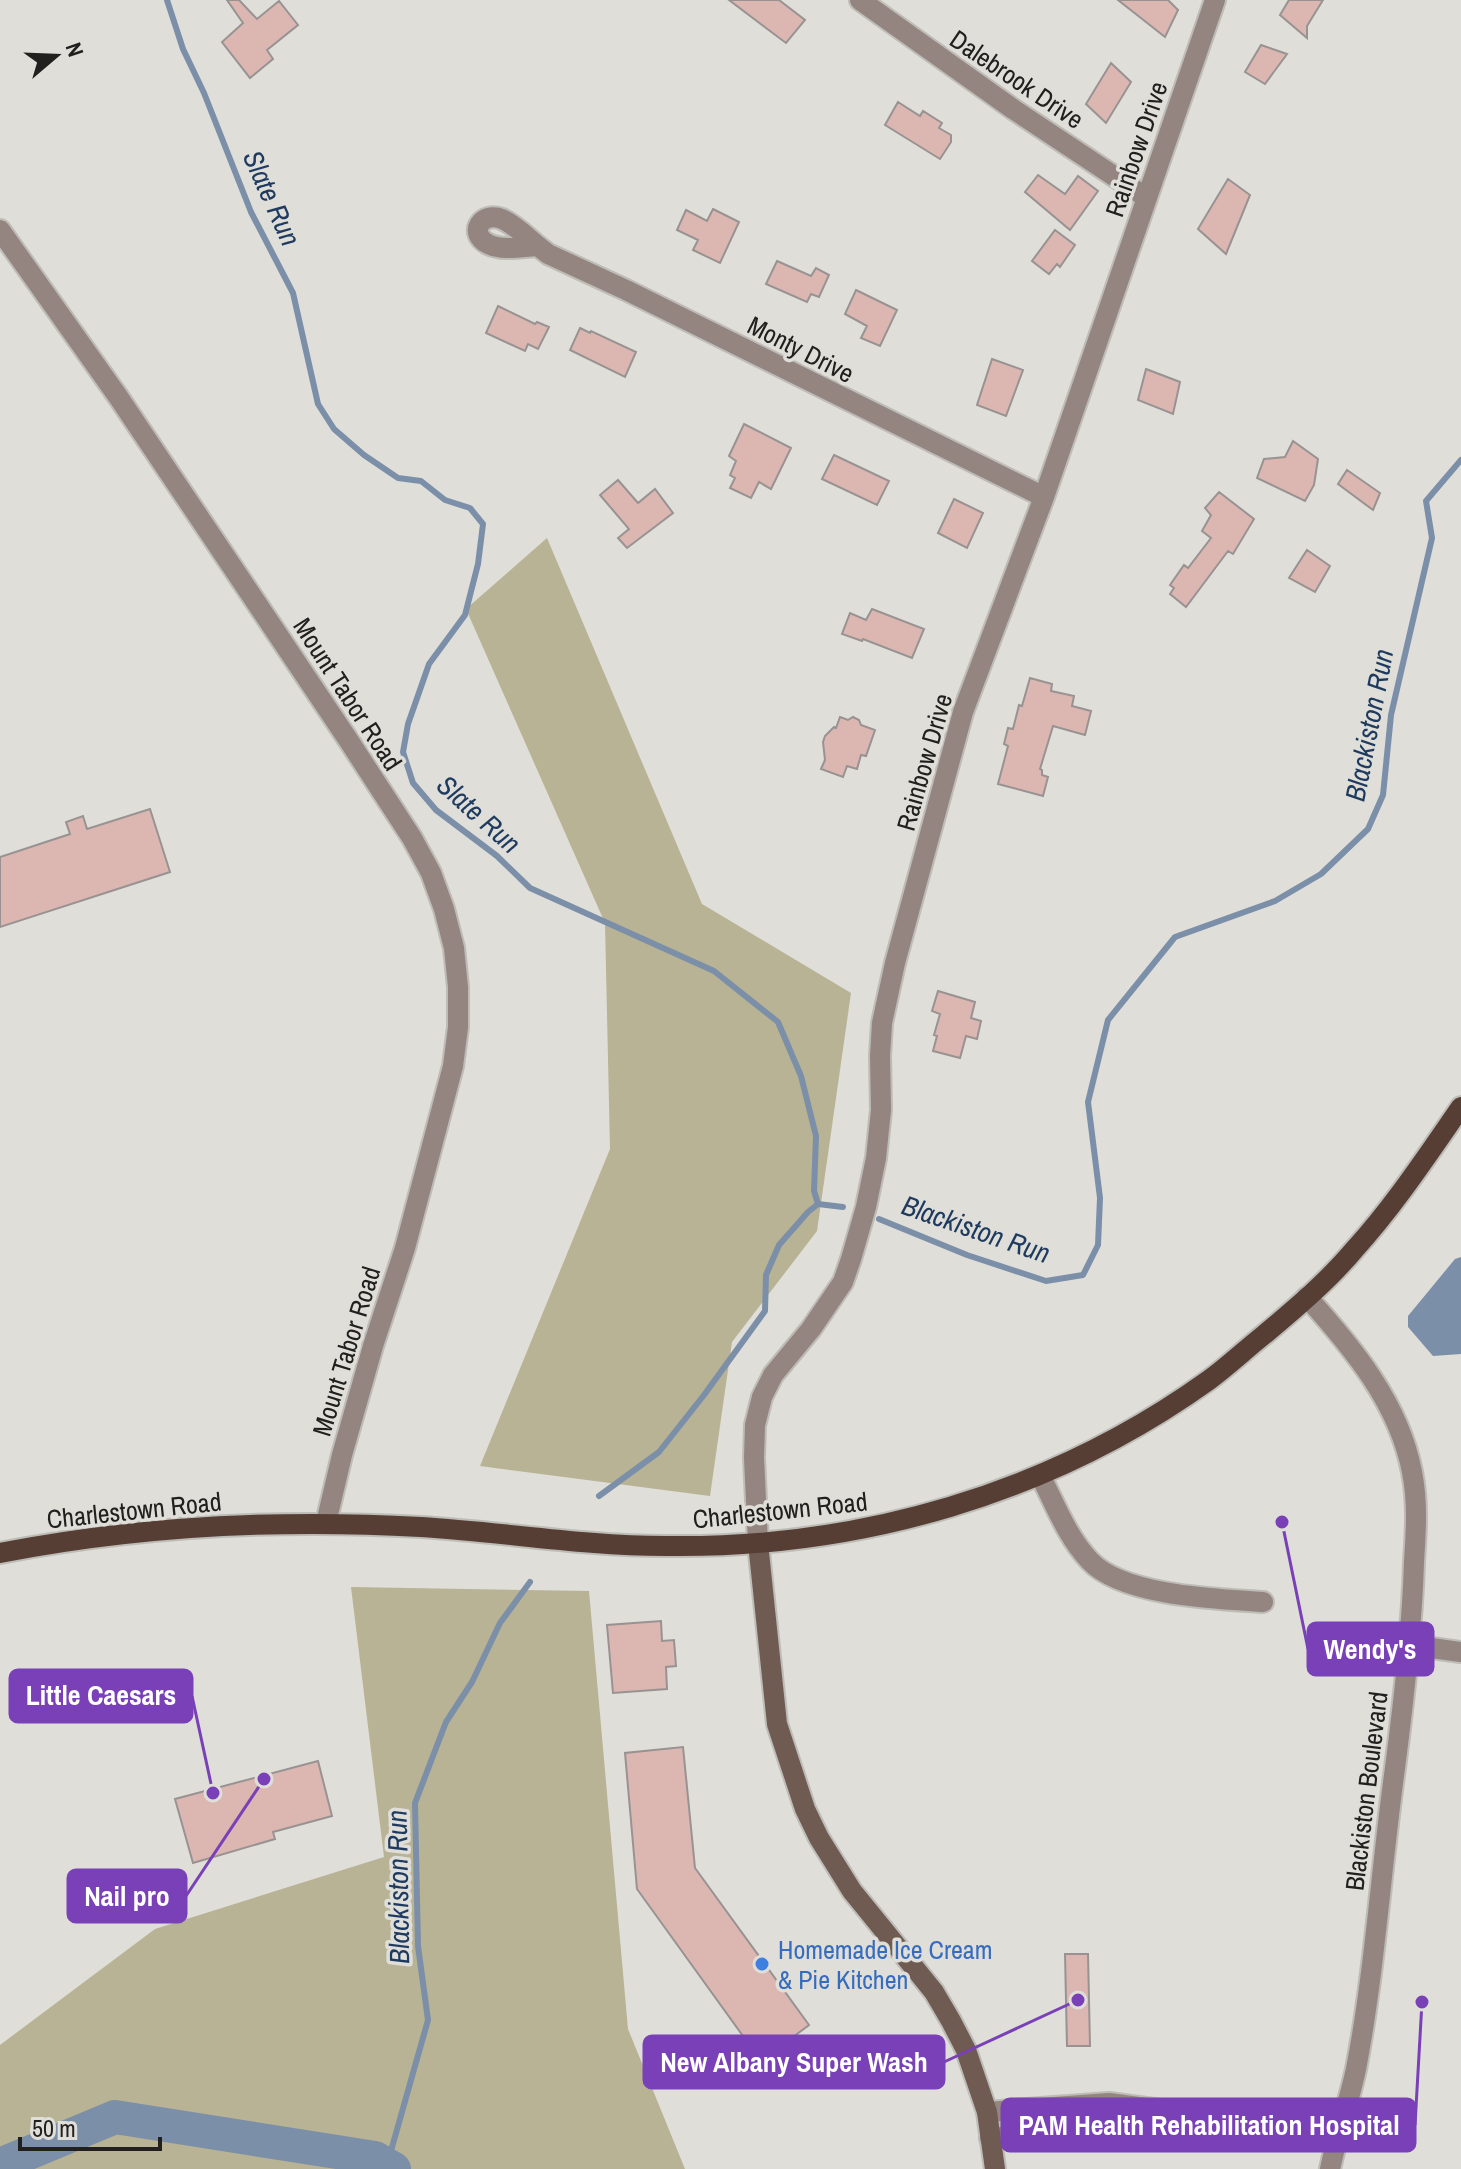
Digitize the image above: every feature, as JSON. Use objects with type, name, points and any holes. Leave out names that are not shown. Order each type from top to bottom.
[{"type":"main road","name":"Charlestown Road","points":[[0,1553],[126,1533],[206,1526],[326,1523],[423,1527],[620,1545],[668,1547],[758,1543],[870,1528],[983,1498],[1109,1442],[1212,1378],[1307,1297],[1351,1254],[1379,1222],[1461,1107]]},
{"type":"main road","points":[[758,1543],[777,1724],[805,1809],[852,1891],[936,1995],[966,2050],[987,2112],[995,2169]]},
{"type":"street","name":"Dalebrook Drive","points":[[860,0],[1013,109],[1147,198]]},
{"type":"street","name":"Rainbow Drive","points":[[758,1543],[755,1425],[762,1397],[773,1375],[811,1329],[843,1282],[851,1259],[876,1158],[881,1110],[882,1023],[895,963],[963,712],[1044,497],[1215,0]]},
{"type":"street","name":"Mount Tabor Road","points":[[1,234],[119,398],[412,838],[431,873],[454,948],[458,1027],[453,1066],[405,1248],[342,1455],[326,1523]]},
{"type":"street","name":"Monty Drive","points":[[538,246],[548,254],[1044,497]]},
{"type":"street","name":"Blackiston Boulevard","points":[[1307,1297],[1336,1329],[1381,1390],[1412,1469],[1417,1506],[1410,1645],[1369,1982],[1355,2071],[1330,2169]]},
{"type":"street","points":[[1040,1475],[1072,1538],[1102,1571],[1144,1587],[1186,1596],[1263,1602]]},
{"type":"street","points":[[1410,1645],[1461,1652]]},
{"type":"street","points":[[987,2112],[1109,2103],[1339,2128]]},
{"type":"street","points":[[990,2138],[1091,2130],[1126,2124],[1161,2110]]},
{"type":"shaded area","points":[[547,538],[702,904],[851,993],[817,1231],[732,1342],[710,1496],[480,1466],[610,1149],[605,923],[466,609]]},
{"type":"shaded area","points":[[351,1587],[589,1591],[628,2029],[685,2169],[0,2169],[0,2045],[155,1929],[384,1857]]},
{"type":"water","points":[[1461,1257],[1461,1354],[1433,1356],[1408,1327],[1408,1316],[1455,1259]]},
{"type":"building","points":[[227,0],[239,0],[257,19],[279,1],[298,25],[267,50],[273,59],[250,78],[222,42],[243,23]]},
{"type":"building","points":[[729,0],[779,0],[805,20],[786,43]]},
{"type":"building","points":[[1118,0],[1168,0],[1178,10],[1165,37]]},
{"type":"building","points":[[1289,0],[1323,0],[1307,26],[1307,38],[1280,15]]},
{"type":"building","points":[[1261,45],[1287,54],[1265,84],[1245,72]]},
{"type":"building","points":[[1111,63],[1131,82],[1106,123],[1086,104]]},
{"type":"building","points":[[898,102],[920,116],[923,111],[942,123],[939,128],[951,135],[951,142],[940,159],[885,125]]},
{"type":"building","points":[[1038,175],[1065,194],[1078,176],[1098,191],[1070,230],[1025,192]]},
{"type":"building","points":[[1228,179],[1250,195],[1226,254],[1198,229]]},
{"type":"building","points":[[713,209],[739,222],[720,263],[693,250],[698,240],[677,230],[686,210],[707,221]]},
{"type":"building","points":[[1055,230],[1075,245],[1060,267],[1057,264],[1049,274],[1032,261]]},
{"type":"building","points":[[777,261],[811,276],[816,268],[829,275],[819,297],[811,294],[807,302],[766,284]]},
{"type":"building","points":[[856,290],[897,310],[880,346],[861,338],[867,326],[845,314]]},
{"type":"building","points":[[498,306],[535,324],[549,327],[538,349],[528,344],[525,351],[486,333]]},
{"type":"building","points":[[580,328],[636,352],[625,377],[570,350]]},
{"type":"building","points":[[992,359],[1023,370],[1006,416],[977,405]]},
{"type":"building","points":[[1146,369],[1180,382],[1173,414],[1138,400]]},
{"type":"building","points":[[744,424],[791,448],[771,489],[759,482],[751,498],[730,488],[735,478],[730,475],[736,461],[729,456]]},
{"type":"building","points":[[1293,441],[1318,459],[1314,485],[1305,501],[1257,478],[1264,459],[1285,457]]},
{"type":"building","points":[[834,455],[889,481],[877,505],[822,479]]},
{"type":"building","points":[[1347,470],[1380,493],[1373,510],[1338,484]]},
{"type":"building","points":[[618,480],[638,503],[655,489],[673,513],[627,548],[618,538],[629,529],[600,495]]},
{"type":"building","points":[[1219,492],[1254,519],[1233,554],[1228,551],[1186,607],[1170,594],[1174,588],[1170,585],[1184,565],[1188,568],[1211,538],[1202,531],[1211,515],[1205,508]]},
{"type":"building","points":[[954,499],[983,513],[967,548],[938,533]]},
{"type":"building","points":[[1307,550],[1330,566],[1315,592],[1289,578]]},
{"type":"building","points":[[872,609],[924,629],[912,658],[842,634],[850,613],[866,620]]},
{"type":"building","points":[[1030,678],[1052,684],[1051,691],[1074,696],[1072,706],[1091,711],[1085,735],[1053,726],[1040,769],[1042,775],[1048,777],[1043,796],[998,784],[1008,746],[1004,744],[1008,728],[1013,729]]},
{"type":"building","points":[[840,717],[848,720],[853,717],[861,725],[875,730],[866,756],[861,755],[857,769],[847,766],[843,777],[821,769],[825,760],[825,736],[836,728]]},
{"type":"building","points":[[150,809],[170,872],[0,927],[0,857],[70,834],[66,822],[83,816],[87,829]]},
{"type":"building","points":[[938,991],[975,1002],[971,1018],[981,1021],[977,1039],[966,1036],[960,1058],[933,1051],[940,1014],[932,1011]]},
{"type":"building","points":[[661,1621],[662,1641],[674,1640],[676,1666],[666,1667],[667,1689],[613,1693],[607,1625]]},
{"type":"building","points":[[683,1747],[695,1868],[809,2025],[761,2061],[637,1889],[625,1753]]},
{"type":"building","points":[[318,1761],[332,1816],[273,1832],[275,1839],[193,1863],[175,1799]]},
{"type":"building","points":[[1065,1954],[1088,1954],[1090,2046],[1067,2046]]},
{"type":"waterway","name":"Slate Run","points":[[167,0],[183,49],[204,93],[251,212],[293,293],[318,404],[334,429],[364,455],[398,478],[421,481],[445,500],[470,508],[483,524],[478,564],[465,615],[429,664],[408,724],[403,752],[413,783],[436,810],[497,856],[530,888],[714,971],[778,1022],[801,1076],[816,1136],[814,1191],[818,1204]]},
{"type":"waterway","name":"Blackiston Run","points":[[879,1219],[967,1255],[1046,1281],[1083,1275],[1098,1245],[1100,1198],[1088,1102],[1108,1020],[1175,937],[1275,901],[1321,874],[1368,829],[1383,795],[1391,715],[1432,538],[1426,501],[1461,460]]},
{"type":"waterway","name":"Blackiston Run","points":[[599,1496],[659,1452],[765,1311],[766,1275],[779,1245],[818,1204],[843,1207]]},
{"type":"waterway","name":"Blackiston Run","points":[[387,2165],[428,2020],[418,1946],[415,1803],[446,1722],[472,1682],[500,1623],[530,1582]]},
{"type":"waterway","points":[[0,2165],[115,2117],[375,2158],[394,2169]]},
{"type":"place","name":"Wendy's","points":[[1282,1522]]},
{"type":"place","name":"Nail pro","points":[[264,1779]]},
{"type":"place","name":"Little Caesars","points":[[213,1793]]},
{"type":"place","name":"Homemade Ice Cream & Pie Kitchen","points":[[762,1964]]},
{"type":"place","name":"New Albany Super Wash","points":[[1078,2000]]},
{"type":"place","name":"PAM Health Rehabilitation Hospital","points":[[1422,2002]]}]
